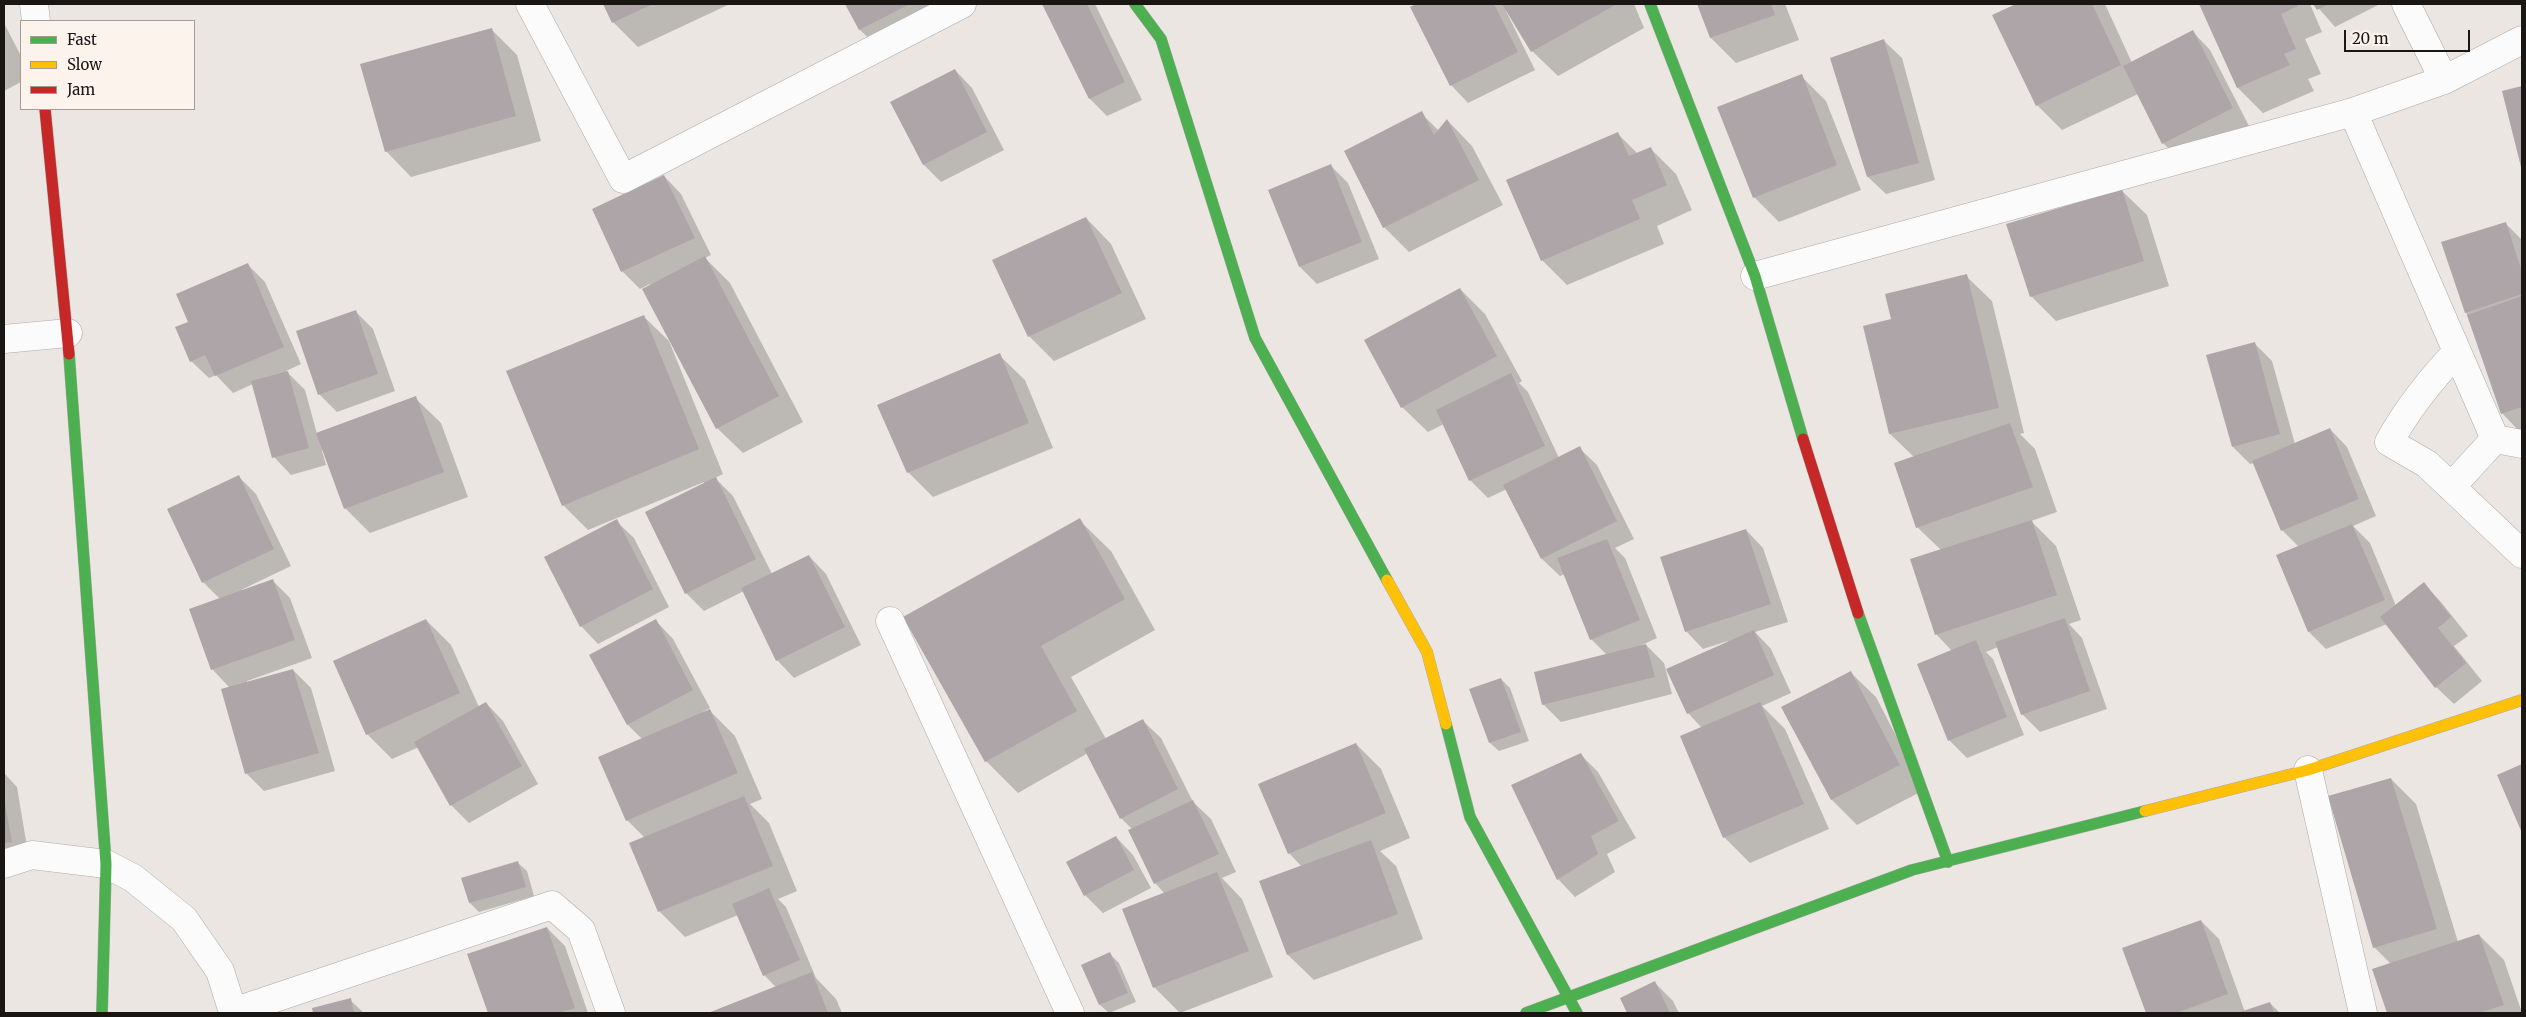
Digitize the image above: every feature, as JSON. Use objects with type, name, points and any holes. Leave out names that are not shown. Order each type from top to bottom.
[{"type":"street","points":[[34,4],[36,20]]},
{"type":"street","points":[[530,4],[623,179],[962,4]]},
{"type":"street","points":[[1135,4],[1161,39],[1255,338],[1427,652],[1470,817],[1577,1013]]},
{"type":"street","points":[[1650,4],[1755,276],[1787,389],[1858,612],[1948,862]]},
{"type":"street","points":[[2406,4],[2444,80]]},
{"type":"street","points":[[1755,276],[2352,112],[2444,80],[2522,40]]},
{"type":"street","points":[[45,110],[68,334],[106,864],[102,1013]]},
{"type":"street","points":[[2352,112],[2495,439]]},
{"type":"street","points":[[4,339],[68,334]]},
{"type":"street","points":[[2457,352],[2428,383],[2408,410],[2389,442],[2427,464],[2522,554]]},
{"type":"street","points":[[2495,439],[2522,444]]},
{"type":"street","points":[[2451,487],[2495,439]]},
{"type":"street","points":[[890,621],[1070,1013]]},
{"type":"street","points":[[1526,1013],[1912,870],[2308,770],[2522,700]]},
{"type":"street","points":[[2308,770],[2363,1013]]},
{"type":"street","points":[[4,864],[32,855],[106,864],[133,878],[184,919],[220,971],[230,1013],[552,904],[581,930],[611,1013]]},
{"type":"building","points":[[603,4],[653,4],[612,23]]},
{"type":"building","points":[[845,4],[910,4],[859,30]]},
{"type":"building","points":[[1042,4],[1087,4],[1125,82],[1089,99]]},
{"type":"building","points":[[1416,4],[1494,4],[1518,52],[1450,86],[1410,7]]},
{"type":"building","points":[[1502,4],[1617,4],[1531,52]]},
{"type":"building","points":[[1697,4],[1771,4],[1775,15],[1710,38]]},
{"type":"building","points":[[2016,4],[2092,4],[2121,65],[2036,106],[1992,15]]},
{"type":"building","points":[[2199,4],[2296,4],[2298,6],[2281,14],[2296,49],[2284,54],[2290,65],[2237,88]]},
{"type":"building","points":[[2313,4],[2329,4],[2317,10]]},
{"type":"building","points":[[492,28],[516,116],[385,152],[360,64]]},
{"type":"building","points":[[2193,30],[2233,108],[2162,144],[2123,66]]},
{"type":"building","points":[[1884,39],[1919,163],[1867,177],[1830,58]]},
{"type":"building","points":[[955,69],[987,132],[923,165],[890,102]]},
{"type":"building","points":[[1802,74],[1837,165],[1753,198],[1717,107]]},
{"type":"building","points":[[2522,86],[2522,171],[2502,91]]},
{"type":"building","points":[[1422,111],[1434,135],[1447,119],[1479,180],[1383,228],[1344,151]]},
{"type":"building","points":[[1618,132],[1629,156],[1651,147],[1667,185],[1632,200],[1640,219],[1541,261],[1506,180]]},
{"type":"building","points":[[1331,164],[1362,242],[1299,267],[1268,190]]},
{"type":"building","points":[[664,175],[695,238],[621,272],[592,209]]},
{"type":"building","points":[[2122,189],[2144,261],[2030,297],[2006,224]]},
{"type":"building","points":[[1086,217],[1122,293],[1028,337],[992,260]]},
{"type":"building","points":[[2506,222],[2522,272],[2522,294],[2465,313],[2441,242]]},
{"type":"building","points":[[705,256],[779,396],[716,429],[642,289]]},
{"type":"building","points":[[248,263],[284,347],[215,376],[205,355],[190,362],[175,327],[188,322],[176,294]]},
{"type":"building","points":[[1967,274],[1999,408],[1889,434],[1863,326],[1891,319],[1885,294]]},
{"type":"building","points":[[1460,288],[1497,356],[1401,408],[1364,340]]},
{"type":"building","points":[[2522,296],[2522,407],[2501,414],[2467,315]]},
{"type":"building","points":[[356,310],[378,374],[318,395],[296,331]]},
{"type":"building","points":[[644,315],[699,449],[562,506],[506,371]]},
{"type":"building","points":[[2255,342],[2280,434],[2232,447],[2206,355]]},
{"type":"building","points":[[1000,353],[1029,423],[907,473],[877,405]]},
{"type":"building","points":[[288,371],[309,448],[272,458],[251,381]]},
{"type":"building","points":[[1511,373],[1545,446],[1469,481],[1436,410]]},
{"type":"building","points":[[416,396],[444,472],[344,509],[316,433]]},
{"type":"building","points":[[2010,423],[2033,487],[1916,528],[1894,463]]},
{"type":"building","points":[[2330,428],[2359,499],[2281,531],[2252,461]]},
{"type":"building","points":[[1580,446],[1617,521],[1541,559],[1503,485]]},
{"type":"building","points":[[239,475],[274,549],[202,583],[167,509]]},
{"type":"building","points":[[716,477],[756,559],[685,594],[645,512]]},
{"type":"building","points":[[1080,518],[1125,599],[1041,646],[1077,711],[985,762],[903,617]]},
{"type":"building","points":[[617,519],[653,589],[580,627],[544,557]]},
{"type":"building","points":[[2032,520],[2057,595],[1935,635],[1910,559]]},
{"type":"building","points":[[2352,524],[2385,600],[2308,632],[2276,555]]},
{"type":"building","points":[[1746,529],[1771,604],[1685,632],[1660,557]]},
{"type":"building","points":[[1607,539],[1640,620],[1590,640],[1557,558]]},
{"type":"building","points":[[809,555],[845,627],[776,661],[741,588]]},
{"type":"building","points":[[273,579],[295,640],[211,670],[189,609]]},
{"type":"building","points":[[2424,582],[2451,617],[2438,628],[2466,663],[2435,688],[2380,617]]},
{"type":"building","points":[[2065,618],[2090,691],[2021,715],[1995,642]]},
{"type":"building","points":[[426,619],[460,693],[366,735],[333,661]]},
{"type":"building","points":[[656,619],[693,690],[627,725],[589,655]]},
{"type":"building","points":[[1754,630],[1774,675],[1687,714],[1666,669]]},
{"type":"building","points":[[1976,640],[2007,717],[1948,741],[1917,664]]},
{"type":"building","points":[[1646,644],[1655,677],[1542,705],[1534,672]]},
{"type":"building","points":[[293,669],[319,753],[245,774],[221,689]]},
{"type":"building","points":[[1851,671],[1900,765],[1831,800],[1781,707]]},
{"type":"building","points":[[1501,678],[1521,732],[1489,743],[1469,689]]},
{"type":"building","points":[[486,702],[522,766],[450,806],[414,742]]},
{"type":"building","points":[[1760,702],[1804,804],[1723,838],[1680,736]]},
{"type":"building","points":[[710,709],[738,773],[626,821],[598,757]]},
{"type":"building","points":[[1143,719],[1178,789],[1120,819],[1084,749]]},
{"type":"building","points":[[1356,743],[1386,813],[1288,854],[1258,784]]},
{"type":"building","points":[[1581,753],[1619,821],[1591,836],[1598,854],[1557,880],[1511,785]]},
{"type":"building","points":[[2522,764],[2522,833],[2497,775]]},
{"type":"building","points":[[2391,778],[2437,929],[2373,948],[2328,796]]},
{"type":"building","points":[[744,796],[773,866],[658,912],[629,843]]},
{"type":"building","points":[[4,798],[12,842],[4,843]]},
{"type":"building","points":[[1193,800],[1219,854],[1154,884],[1128,830]]},
{"type":"building","points":[[1116,836],[1134,870],[1084,896],[1066,862]]},
{"type":"building","points":[[1371,840],[1398,914],[1287,955],[1259,881]]},
{"type":"building","points":[[518,861],[526,887],[469,903],[461,878]]},
{"type":"building","points":[[1217,872],[1249,951],[1153,988],[1122,909]]},
{"type":"building","points":[[769,888],[800,960],[763,976],[732,904]]},
{"type":"building","points":[[2201,920],[2228,994],[2176,1013],[2146,1013],[2122,948]]},
{"type":"building","points":[[547,927],[575,1008],[559,1013],[488,1013],[467,954]]},
{"type":"building","points":[[2479,934],[2504,1005],[2478,1013],[2387,1013],[2372,969]]},
{"type":"building","points":[[1110,952],[1128,993],[1099,1005],[1081,965]]},
{"type":"building","points":[[812,972],[828,1013],[708,1013]]},
{"type":"building","points":[[1655,981],[1670,1013],[1627,1013],[1620,998]]},
{"type":"building","points":[[351,998],[354,1013],[313,1013],[312,1008]]},
{"type":"building","points":[[2270,1002],[2274,1013],[2237,1013]]},
{"type":"traffic: fast","points":[[1135,4],[1161,39],[1255,338],[1387,580]]},
{"type":"traffic: fast","points":[[1650,4],[1755,276],[1803,439]]},
{"type":"traffic: fast","points":[[69,354],[106,864],[102,1013]]},
{"type":"traffic: fast","points":[[1858,613],[1948,862]]},
{"type":"traffic: fast","points":[[1446,724],[1470,817],[1577,1013]]},
{"type":"traffic: fast","points":[[1526,1013],[1912,870],[2145,811]]},
{"type":"traffic: slow","points":[[1387,580],[1427,652],[1446,724]]},
{"type":"traffic: slow","points":[[2145,811],[2308,770],[2522,700]]},
{"type":"traffic: jam","points":[[45,110],[69,354]]},
{"type":"traffic: jam","points":[[1803,439],[1858,613]]}]
